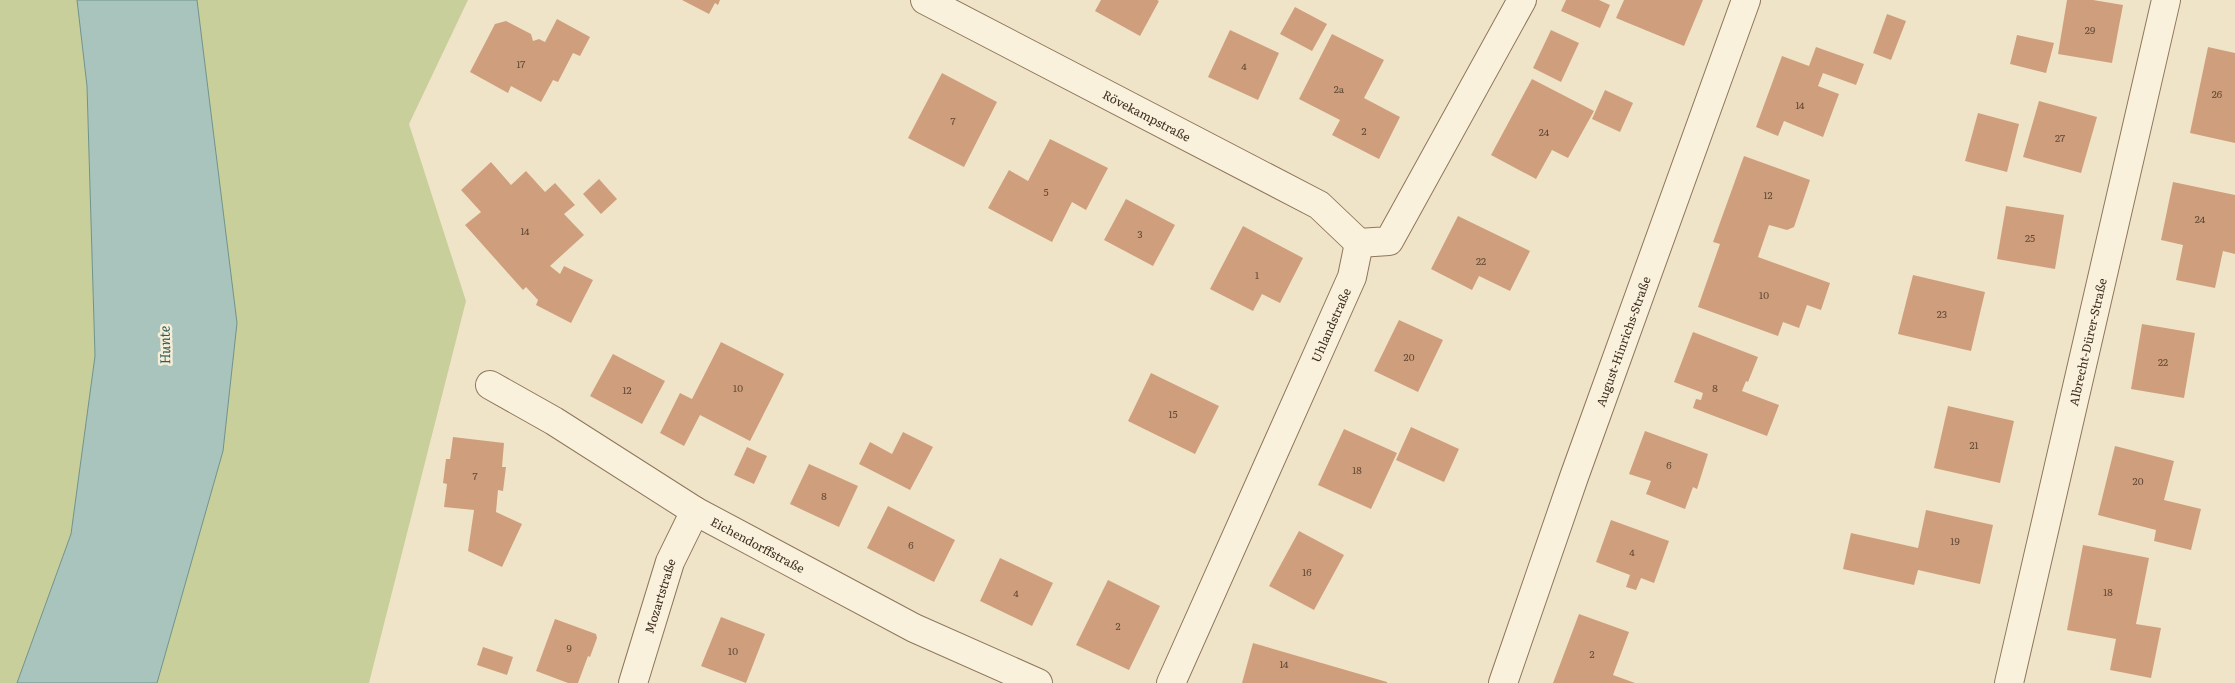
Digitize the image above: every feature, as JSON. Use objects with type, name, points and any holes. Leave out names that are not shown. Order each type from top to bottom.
[{"type":"street","name":"Rövekampstraße","points":[[925,0],[1319,205],[1359,243]]},
{"type":"street","points":[[1359,243],[1389,242],[1522,0]]},
{"type":"street","name":"August-Hinrichs-Straße","points":[[1503,683],[1574,477],[1746,0]]},
{"type":"street","name":"Albrecht-Dürer-Straße","points":[[2009,683],[2166,0]]},
{"type":"street","name":"Uhlandstraße","points":[[1171,683],[1352,277],[1359,243]]},
{"type":"street","name":"Eichendorffstraße","points":[[490,385],[554,421],[695,511],[914,628],[1038,683]]},
{"type":"street","name":"Mozartstraße","points":[[633,683],[670,562],[695,511]]},
{"type":"green space","points":[[0,0],[77,0],[87,86],[95,356],[71,534],[17,683],[0,683]]},
{"type":"green space","points":[[197,0],[468,0],[409,124],[466,301],[369,683],[157,683],[223,451],[237,323]]},
{"type":"water","name":"Hunte","points":[[77,0],[197,0],[237,323],[223,451],[157,683],[17,683],[71,534],[95,356],[87,86]]},
{"type":"building","points":[[682,0],[720,0],[718,5],[715,3],[709,14]]},
{"type":"building","points":[[1101,0],[1159,1],[1140,36],[1095,11]]},
{"type":"building","points":[[1566,0],[1599,0],[1610,5],[1600,28],[1561,11]]},
{"type":"building","points":[[1624,0],[1703,0],[1684,46],[1616,18]]},
{"type":"building","points":[[2067,0],[2093,0],[2123,5],[2112,63],[2058,54]]},
{"type":"building","points":[[1295,7],[1327,24],[1312,51],[1280,34]]},
{"type":"building","points":[[1887,14],[1906,21],[1891,60],[1873,53]]},
{"type":"building","points":[[557,19],[590,37],[580,56],[573,53],[558,82],[553,80],[541,102],[511,86],[508,93],[470,72],[495,24],[506,21],[531,34],[533,41],[539,39],[545,42]]},
{"type":"building","points":[[1230,30],[1279,53],[1258,100],[1208,77]]},
{"type":"building","points":[[1551,30],[1579,43],[1561,82],[1533,68]]},
{"type":"building","points":[[1332,34],[1384,60],[1364,98],[1400,117],[1379,159],[1332,135],[1340,120],[1299,99]]},
{"type":"building","points":[[2017,35],[2054,43],[2046,73],[2010,64]]},
{"type":"building","points":[[1816,47],[1864,64],[1856,85],[1823,73],[1818,86],[1839,94],[1823,137],[1784,121],[1778,136],[1756,127],[1782,56],[1809,66]]},
{"type":"building","points":[[2208,47],[2235,53],[2235,143],[2190,133]]},
{"type":"building","points":[[942,73],[997,102],[964,167],[908,138]]},
{"type":"building","points":[[1532,79],[1594,111],[1568,158],[1552,150],[1536,179],[1491,155]]},
{"type":"building","points":[[1605,90],[1633,103],[1620,132],[1592,119]]},
{"type":"building","points":[[2039,101],[2097,117],[2081,173],[2023,157]]},
{"type":"building","points":[[1978,113],[2019,124],[2007,172],[1965,161]]},
{"type":"building","points":[[1050,139],[1108,168],[1086,210],[1072,202],[1052,242],[988,208],[1009,170],[1028,181]]},
{"type":"building","points":[[1744,156],[1810,180],[1794,227],[1787,230],[1769,225],[1758,257],[1830,283],[1821,310],[1807,305],[1799,328],[1783,322],[1778,336],[1698,307],[1720,244],[1713,242]]},
{"type":"building","points":[[491,162],[511,185],[526,171],[545,192],[555,183],[575,205],[564,214],[584,235],[550,266],[560,274],[564,266],[593,280],[571,323],[536,305],[538,300],[526,287],[523,290],[465,225],[481,212],[461,190]]},
{"type":"building","points":[[599,179],[617,199],[601,214],[583,194]]},
{"type":"building","points":[[2173,182],[2235,195],[2235,254],[2223,251],[2215,288],[2176,280],[2183,245],[2161,240]]},
{"type":"building","points":[[1126,199],[1175,225],[1153,266],[1104,240]]},
{"type":"building","points":[[2006,206],[2064,215],[2055,269],[1997,259]]},
{"type":"building","points":[[1458,216],[1530,251],[1510,291],[1479,276],[1472,290],[1431,269]]},
{"type":"building","points":[[1243,226],[1303,258],[1280,303],[1262,294],[1253,311],[1210,289]]},
{"type":"building","points":[[1913,275],[1985,292],[1971,351],[1898,334]]},
{"type":"building","points":[[1399,320],[1443,340],[1418,392],[1374,371]]},
{"type":"building","points":[[2142,324],[2195,333],[2184,398],[2131,389]]},
{"type":"building","points":[[1693,332],[1758,357],[1748,382],[1746,381],[1742,391],[1779,405],[1767,436],[1693,408],[1696,399],[1701,400],[1703,393],[1674,382]]},
{"type":"building","points":[[721,342],[784,374],[750,441],[700,415],[684,446],[660,433],[680,393],[692,399]]},
{"type":"building","points":[[613,354],[665,381],[642,424],[590,396]]},
{"type":"building","points":[[1151,373],[1219,406],[1195,454],[1128,421]]},
{"type":"building","points":[[1948,406],[2014,421],[2000,483],[1934,468]]},
{"type":"building","points":[[1411,427],[1459,449],[1444,482],[1396,460]]},
{"type":"building","points":[[1344,429],[1397,453],[1371,509],[1318,485]]},
{"type":"building","points":[[1645,431],[1708,454],[1697,489],[1693,487],[1685,509],[1646,494],[1651,481],[1629,474]]},
{"type":"building","points":[[903,432],[933,447],[910,490],[859,464],[870,442],[892,454]]},
{"type":"building","points":[[453,437],[504,443],[502,467],[506,467],[503,491],[498,490],[496,512],[522,524],[502,567],[468,551],[474,510],[444,507],[447,484],[443,483],[446,459],[450,459]]},
{"type":"building","points":[[2115,446],[2174,461],[2164,500],[2201,509],[2191,550],[2154,541],[2156,530],[2098,515]]},
{"type":"building","points":[[747,447],[767,456],[754,484],[734,475]]},
{"type":"building","points":[[809,464],[858,486],[839,527],[790,504]]},
{"type":"building","points":[[888,506],[955,540],[934,582],[867,548]]},
{"type":"building","points":[[1926,510],[1993,525],[1980,584],[1918,570],[1914,585],[1843,569],[1851,533],[1918,548]]},
{"type":"building","points":[[1611,520],[1669,541],[1654,583],[1641,578],[1636,590],[1626,587],[1630,575],[1596,562]]},
{"type":"building","points":[[1299,531],[1344,555],[1314,610],[1269,586]]},
{"type":"building","points":[[2083,545],[2149,558],[2136,624],[2161,628],[2151,678],[2110,670],[2116,639],[2067,630]]},
{"type":"building","points":[[1000,558],[1053,583],[1032,626],[980,601]]},
{"type":"building","points":[[1108,580],[1160,606],[1129,670],[1076,645]]},
{"type":"building","points":[[1579,614],[1629,632],[1613,675],[1635,683],[1553,683]]},
{"type":"building","points":[[721,617],[765,634],[746,683],[701,666]]},
{"type":"building","points":[[555,619],[596,634],[597,638],[578,683],[568,683],[536,671]]},
{"type":"building","points":[[1253,643],[1387,682],[1387,683],[1242,683]]},
{"type":"building","points":[[483,647],[513,657],[507,675],[477,665]]}]
